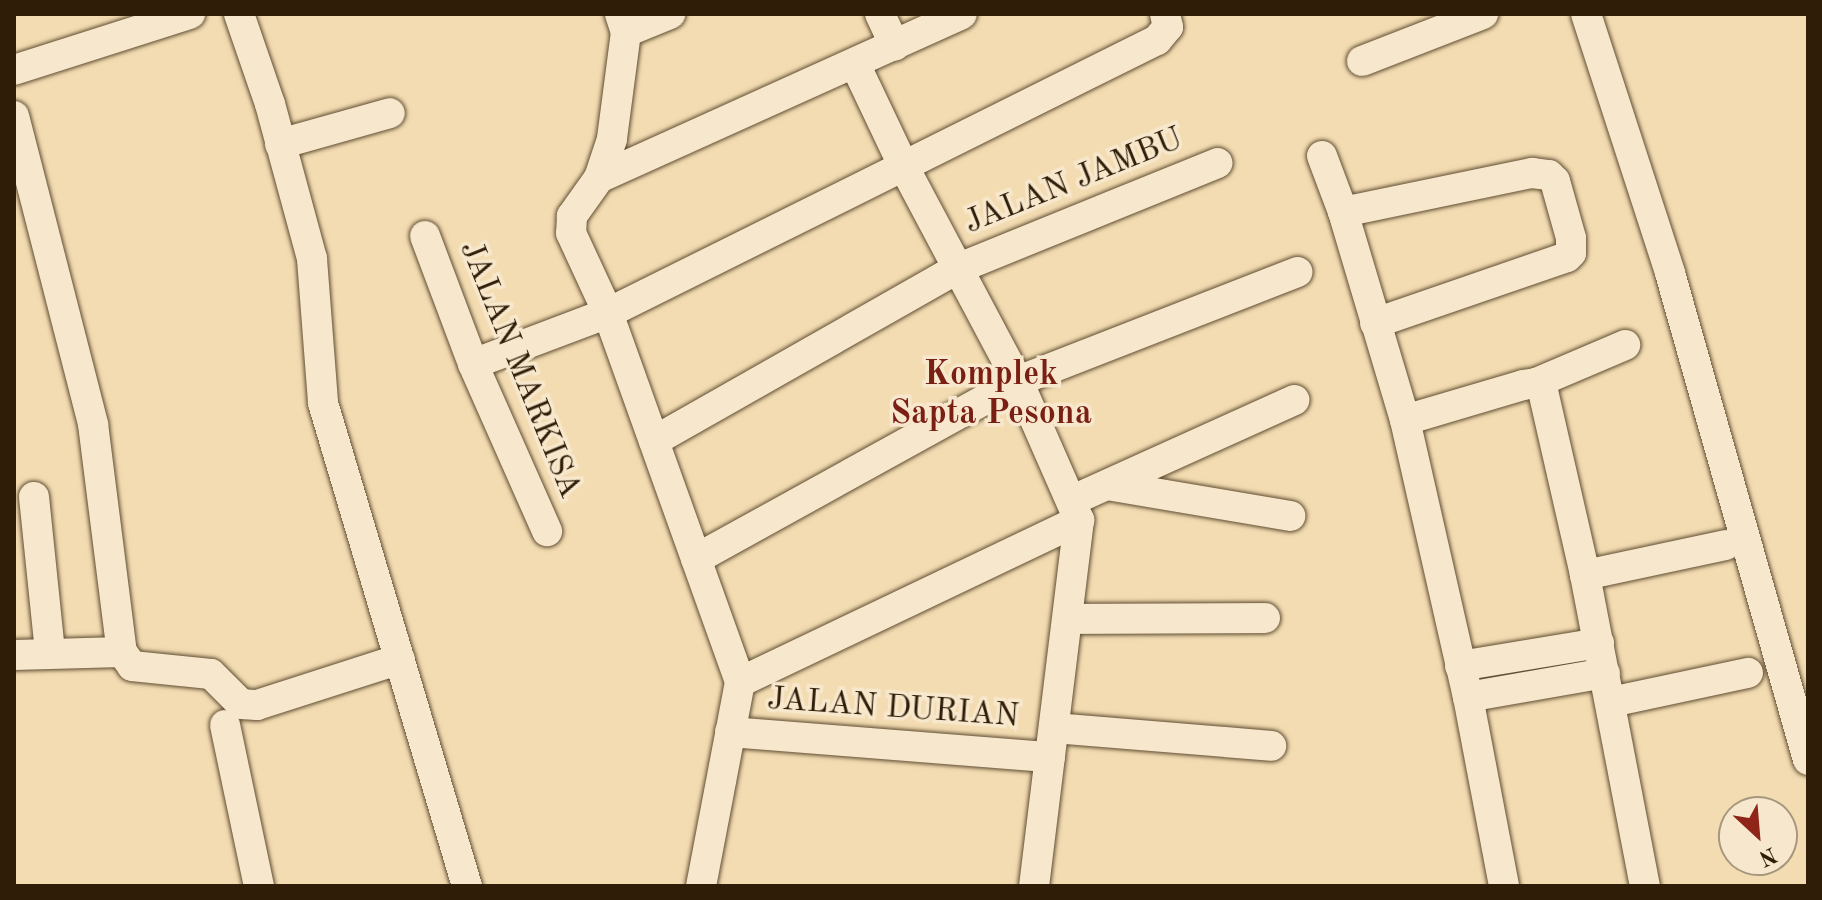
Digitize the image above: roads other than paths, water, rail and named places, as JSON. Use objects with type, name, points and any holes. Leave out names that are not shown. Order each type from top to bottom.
[{"type":"street","points":[[14,70],[190,14]]},
{"type":"street","points":[[239,14],[312,259],[323,403],[467,886]]},
{"type":"street","points":[[670,14],[623,23],[612,139],[599,178],[572,216],[571,225],[608,313],[740,682],[701,886]]},
{"type":"street","points":[[880,14],[895,46]]},
{"type":"street","points":[[599,178],[962,14]]},
{"type":"street","points":[[473,364],[608,313],[1157,40],[1168,27],[1165,14]]},
{"type":"street","points":[[1362,61],[1483,14]]},
{"type":"street","points":[[1586,14],[1675,288],[1808,760]]},
{"type":"street","points":[[855,64],[904,167],[1018,381],[1076,510],[1069,619],[1034,886]]},
{"type":"street","points":[[280,144],[390,113]]},
{"type":"street","points":[[14,116],[96,436],[122,652],[132,666],[211,674],[241,704],[257,705],[400,659]]},
{"type":"street","points":[[1322,156],[1343,212],[1405,420],[1468,697],[1504,886]]},
{"type":"street","name":"JALAN JAMBU","points":[[654,441],[959,268],[1217,163]]},
{"type":"street","points":[[1343,212],[1532,173],[1549,175],[1555,181],[1571,238],[1571,253],[1567,257],[1375,323]]},
{"type":"street","name":"JALAN MARKISA","points":[[425,236],[473,364],[547,531]]},
{"type":"street","points":[[696,559],[1018,381],[1297,272]]},
{"type":"street","points":[[1405,420],[1536,383],[1625,345]]},
{"type":"street","points":[[1536,383],[1546,404],[1585,575],[1645,886]]},
{"type":"street","points":[[740,682],[1076,510],[1107,485],[1294,400]]},
{"type":"street","points":[[1107,485],[1290,516]]},
{"type":"street","points":[[34,497],[50,652]]},
{"type":"street","points":[[1585,575],[1726,545]]},
{"type":"street","points":[[1069,619],[1265,618]]},
{"type":"street","points":[[1460,666],[1599,643]]},
{"type":"street","points":[[14,655],[122,652]]},
{"type":"street","points":[[1468,697],[1748,673]]},
{"type":"street","points":[[225,725],[259,886]]},
{"type":"street","name":"JALAN DURIAN","points":[[730,732],[1271,746]]},
{"type":"district","name":"Komplek Sapta Pesona","points":[[991,394]]}]
